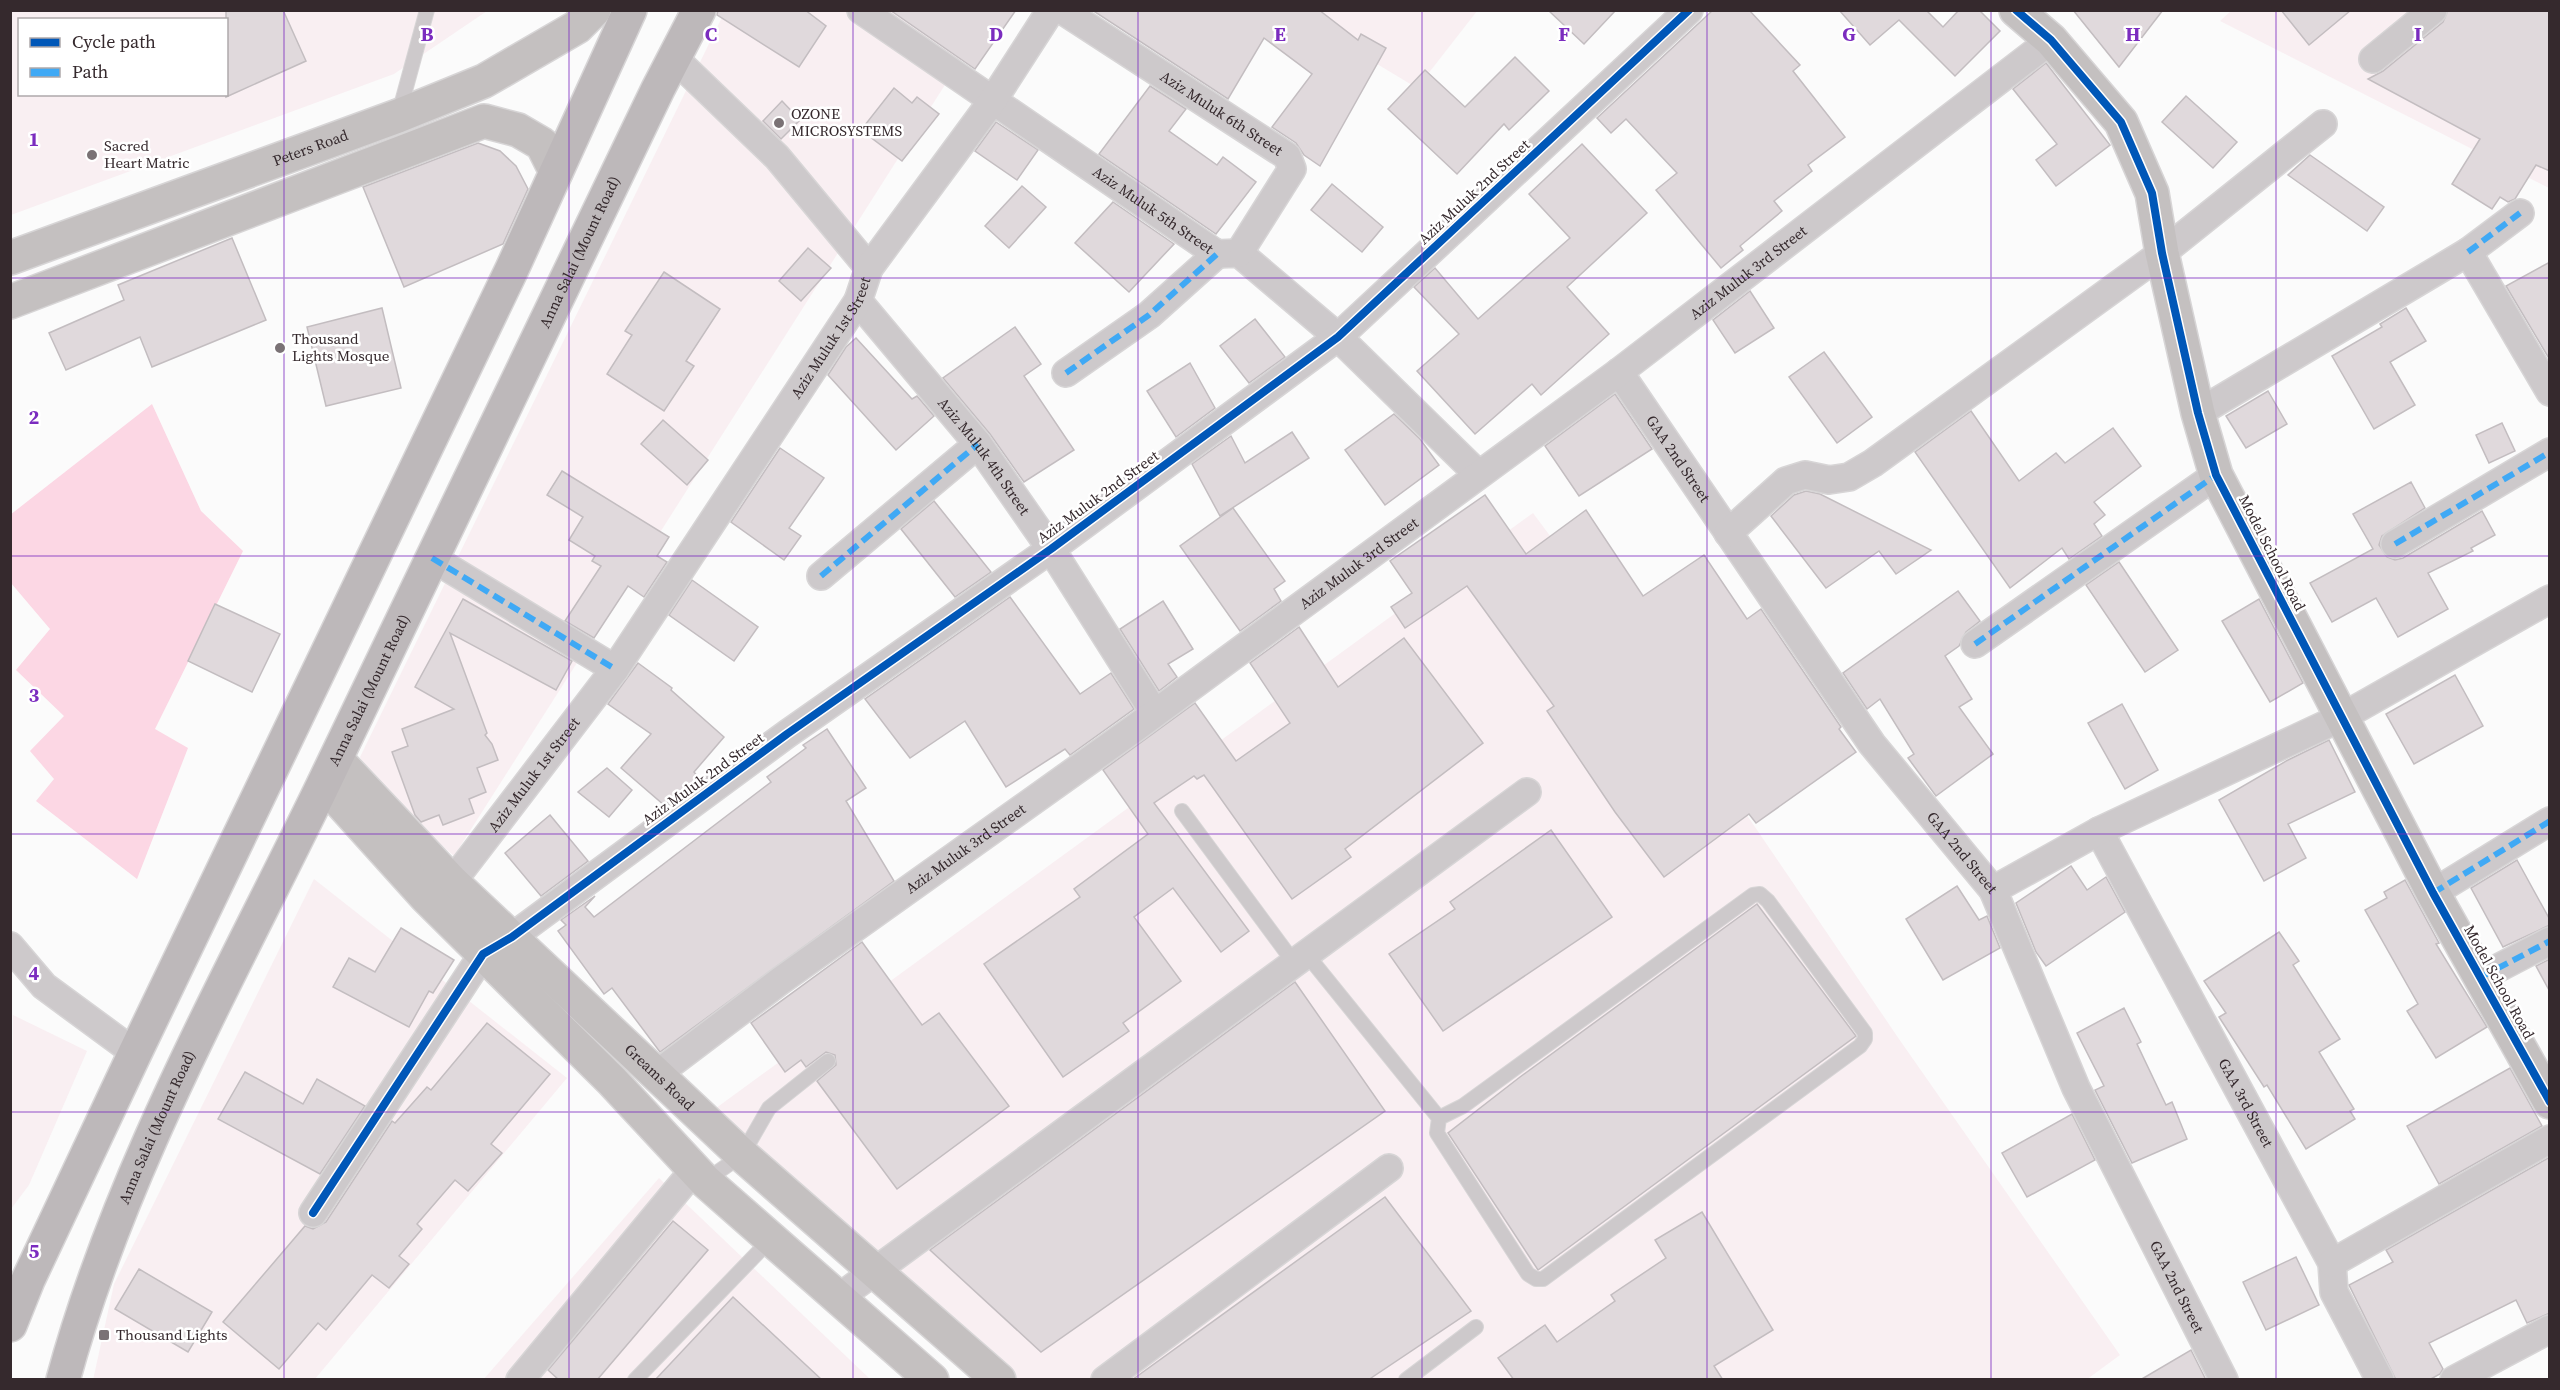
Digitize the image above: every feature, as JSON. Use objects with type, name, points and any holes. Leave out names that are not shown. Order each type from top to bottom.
[{"type":"main road","points":[[10,1325],[19,1288],[135,1053],[506,280],[630,10]]},
{"type":"main road","name":"Anna Salai (Mount Road)","points":[[63,1380],[80,1317],[169,1096],[330,771],[674,57],[699,10]]},
{"type":"street","name":"Peters Road","points":[[10,258],[398,116],[484,81],[577,27],[594,10]]},
{"type":"street","name":"Aziz Muluk 5th Street","points":[[861,10],[993,100],[1228,253],[1338,337],[1478,474]]},
{"type":"street","name":"Aziz Muluk 1st Street","points":[[452,882],[615,669],[858,301],[869,268],[993,100],[1050,10]]},
{"type":"street","name":"Aziz Muluk 6th Street","points":[[1062,10],[1287,156],[1292,170],[1228,253]]},
{"type":"street","name":"Aziz Muluk 2nd Street","points":[[483,954],[512,937],[787,734],[1051,549],[1338,337],[1689,10]]},
{"type":"street","name":"Model School Road","points":[[2016,10],[2052,40],[2121,122],[2152,193],[2162,253],[2198,413],[2216,475],[2433,893],[2550,1102]]},
{"type":"street","points":[[2373,59],[2433,10]]},
{"type":"street","name":"Aziz Muluk 3rd Street","points":[[657,1074],[780,981],[1155,712],[1619,372],[2052,40]]},
{"type":"street","points":[[674,57],[777,157],[869,268]]},
{"type":"street","points":[[13,300],[484,121],[518,130],[542,144],[556,172]]},
{"type":"street","points":[[1728,533],[1786,481],[1805,475],[1829,480],[1849,477],[1873,463],[2162,253],[2323,124]]},
{"type":"street","points":[[243,173],[254,208]]},
{"type":"street","points":[[2198,413],[2468,252],[2520,213]]},
{"type":"street","points":[[2468,252],[2550,392]]},
{"type":"street","points":[[1066,373],[1149,315],[1228,253]]},
{"type":"street","name":"Aziz Muluk 4th Street","points":[[858,301],[978,444],[1051,549],[1155,712]]},
{"type":"street","name":"GAA 2nd Street","points":[[1619,372],[1872,744],[1993,890],[2076,1088],[2224,1380]]},
{"type":"street","points":[[821,576],[978,444]]},
{"type":"street","points":[[2395,544],[2550,452]]},
{"type":"street","points":[[1976,644],[2216,475]]},
{"type":"street","points":[[432,558],[615,669]]},
{"type":"street","points":[[1993,890],[2099,831],[2342,717],[2550,599]]},
{"type":"street","points":[[330,771],[426,897],[612,1081],[699,1175],[837,1299],[932,1380]]},
{"type":"street","name":"Greams Road","points":[[330,771],[512,937],[742,1155],[999,1380]]},
{"type":"street","points":[[837,1299],[873,1270],[1301,960],[1527,792]]},
{"type":"street","points":[[2433,893],[2550,822]]},
{"type":"street","name":"GAA 3rd Street","points":[[2099,831],[2332,1263],[2334,1292],[2380,1380]]},
{"type":"street","points":[[2481,977],[2550,941]]},
{"type":"street","points":[[10,946],[44,986],[135,1053]]},
{"type":"street","points":[[313,1213],[483,954]]},
{"type":"street","points":[[2332,1263],[2550,1139]]},
{"type":"street","points":[[1105,1380],[1389,1168]]},
{"type":"street","points":[[520,1380],[699,1175]]},
{"type":"street","points":[[2454,1380],[2550,1329]]},
{"type":"lane","points":[[398,116],[427,10]]},
{"type":"lane","points":[[1182,812],[1301,960],[1439,1118],[1437,1133],[1528,1274],[1536,1279],[1544,1278],[1860,1046],[1865,1039],[1865,1033],[1768,901],[1760,894],[1753,895],[1463,1106],[1439,1118]]},
{"type":"lane","points":[[699,1175],[742,1155],[769,1108],[828,1061]]},
{"type":"lane","points":[[635,1380],[770,1240]]},
{"type":"lane","points":[[1406,1380],[1476,1327]]},
{"type":"shaded area","points":[[2232,10],[2549,11],[2549,188],[2220,21]]},
{"type":"shaded area","name":"Sacred Heart Matric","points":[[11,11],[487,11],[394,74],[11,215]]},
{"type":"shaded area","points":[[725,11],[992,11],[454,856],[374,788],[360,757]]},
{"type":"shaded area","points":[[1289,11],[1477,11],[1417,88]]},
{"type":"shaded area","points":[[152,404],[201,511],[243,551],[155,729],[188,748],[137,879],[36,801],[54,779],[30,751],[64,716],[16,670],[50,629],[11,583],[10,515]]},
{"type":"shaded area","points":[[1533,513],[1630,643],[1899,1039],[2120,1355],[2086,1380],[984,1379],[712,1111]]},
{"type":"shaded area","points":[[314,879],[567,1078],[315,1379],[93,1380],[114,1284]]},
{"type":"shaded area","points":[[13,1015],[87,1051],[29,1185],[11,1209]]},
{"type":"shaded area","points":[[659,1178],[870,1379],[483,1380]]},
{"type":"building","points":[[226,10],[283,10],[306,61],[226,97],[228,96],[228,18],[226,18]]},
{"type":"building","points":[[718,10],[805,10],[826,26],[799,67],[717,15]]},
{"type":"building","points":[[890,10],[1016,10],[975,69]]},
{"type":"building","points":[[1092,10],[1319,10],[1358,40],[1361,34],[1386,48],[1320,166],[1304,155],[1296,143],[1272,127],[1312,74],[1264,38],[1228,99]]},
{"type":"building","points":[[1548,10],[1616,10],[1584,44]]},
{"type":"building","points":[[1713,10],[1749,10],[1800,65],[1793,71],[1845,137],[1808,165],[1812,171],[1774,201],[1782,211],[1740,246],[1743,250],[1721,268],[1656,190],[1677,173],[1626,119],[1611,133],[1597,118]]},
{"type":"building","points":[[1839,10],[1926,10],[1943,27],[1959,10],[1979,10],[2000,31],[1955,76],[1899,20],[1870,45]]},
{"type":"building","points":[[2073,10],[2163,10],[2119,67]]},
{"type":"building","points":[[2281,10],[2351,10],[2309,45]]},
{"type":"building","points":[[2448,10],[2550,10],[2550,171],[2536,165],[2515,199],[2508,202],[2500,197],[2492,209],[2452,184],[2480,139],[2368,79],[2383,71],[2443,22]]},
{"type":"building","points":[[1515,57],[1549,91],[1509,130],[1504,124],[1457,174],[1388,109],[1425,70],[1465,107]]},
{"type":"building","points":[[2046,63],[2110,145],[2056,186],[2036,160],[2057,144],[2013,89]]},
{"type":"building","points":[[1150,86],[1186,109],[1169,131],[1217,165],[1223,157],[1256,182],[1216,234],[1099,154]]},
{"type":"building","points":[[894,88],[912,103],[917,97],[939,114],[902,161],[861,130]]},
{"type":"building","points":[[2186,96],[2237,142],[2213,168],[2162,122]]},
{"type":"building","name":"OZONE MICROSYSTEMS","points":[[782,101],[800,120],[781,139],[763,121]]},
{"type":"building","points":[[996,122],[1038,150],[1017,180],[975,151]]},
{"type":"building","points":[[478,143],[500,151],[516,166],[528,189],[503,244],[404,287],[363,187]]},
{"type":"building","points":[[1582,144],[1647,213],[1567,287],[1609,334],[1541,395],[1532,384],[1475,434],[1417,371],[1459,334],[1414,287],[1435,268],[1478,319],[1570,238],[1529,194]]},
{"type":"building","points":[[2310,155],[2384,207],[2367,231],[2288,175]]},
{"type":"building","points":[[1332,184],[1383,227],[1362,252],[1311,210]]},
{"type":"building","points":[[1022,186],[1046,207],[1009,248],[985,226]]},
{"type":"building","points":[[1113,202],[1174,244],[1129,292],[1075,243]]},
{"type":"building","points":[[232,238],[266,320],[152,367],[140,337],[66,370],[49,333],[124,300],[118,285]]},
{"type":"building","points":[[808,248],[831,268],[801,301],[779,281]]},
{"type":"building","points":[[2550,262],[2550,360],[2506,286]]},
{"type":"building","points":[[664,272],[720,309],[686,361],[694,366],[664,411],[607,374],[632,335],[625,331]]},
{"type":"building","points":[[1750,291],[1774,328],[1735,353],[1713,320]]},
{"type":"building","points":[[382,308],[401,388],[326,406],[307,327]]},
{"type":"building","points":[[2406,308],[2426,341],[2390,362],[2415,405],[2374,429],[2332,356],[2382,327],[2380,324]]},
{"type":"building","points":[[1255,319],[1285,357],[1249,383],[1220,346]]},
{"type":"building","points":[[1015,327],[1041,364],[1024,376],[1074,450],[1024,482],[990,434],[943,378]]},
{"type":"building","points":[[856,338],[912,399],[917,396],[934,416],[896,450],[828,375],[846,347]]},
{"type":"building","points":[[1824,352],[1872,417],[1837,443],[1789,377]]},
{"type":"building","points":[[1190,363],[1215,408],[1176,437],[1147,391]]},
{"type":"building","points":[[2268,391],[2287,424],[2246,448],[2226,416]]},
{"type":"building","points":[[1615,394],[1652,449],[1579,496],[1545,446]]},
{"type":"building","points":[[1971,411],[2019,481],[2056,453],[2065,463],[2113,428],[2141,466],[2094,502],[2105,515],[2094,524],[2102,536],[2069,559],[2062,548],[2010,588],[1915,452]]},
{"type":"building","points":[[1394,414],[1420,439],[1439,465],[1385,505],[1345,450]]},
{"type":"building","points":[[663,420],[708,460],[687,485],[641,444]]},
{"type":"building","points":[[2502,423],[2515,451],[2489,463],[2476,435]]},
{"type":"building","points":[[1292,432],[1309,458],[1220,516],[1192,464],[1231,436],[1245,463]]},
{"type":"building","points":[[780,448],[824,478],[789,528],[801,536],[784,560],[731,522]]},
{"type":"building","points":[[562,471],[669,537],[657,556],[667,562],[644,597],[628,586],[594,638],[565,621],[601,566],[592,561],[595,556],[569,540],[583,517],[547,495]]},
{"type":"building","points":[[2411,482],[2425,508],[2382,536],[2379,545],[2387,557],[2395,560],[2403,558],[2482,511],[2495,535],[2471,548],[2473,551],[2428,573],[2448,609],[2398,637],[2376,598],[2332,622],[2310,583],[2373,549],[2353,514]]},
{"type":"building","points":[[1806,491],[1820,494],[1931,550],[1896,574],[1879,551],[1826,588],[1771,516],[1794,495]]},
{"type":"building","points":[[1485,495],[1526,554],[1586,510],[1643,596],[1704,555],[1747,619],[1761,609],[1856,752],[1756,823],[1749,814],[1664,877],[1615,812],[1547,711],[1554,706],[1467,586],[1405,628],[1391,607],[1412,593],[1390,561]]},
{"type":"building","points":[[934,501],[991,572],[955,597],[901,529]]},
{"type":"building","points":[[1233,508],[1285,581],[1274,589],[1281,601],[1240,631],[1180,546]]},
{"type":"building","points":[[2119,562],[2178,650],[2145,672],[2086,585]]},
{"type":"building","points":[[692,580],[758,627],[734,661],[669,615]]},
{"type":"building","points":[[1958,591],[1980,621],[1966,632],[1959,646],[1945,656],[1972,699],[1959,707],[1993,754],[1936,796],[1908,758],[1914,754],[1880,699],[1867,709],[1843,673]]},
{"type":"building","points":[[1010,597],[1080,694],[1111,673],[1134,709],[1070,755],[1065,749],[1006,787],[965,721],[910,758],[865,699]]},
{"type":"building","points":[[463,599],[572,661],[556,690],[450,633],[487,733],[485,735],[492,744],[498,760],[477,768],[486,792],[469,799],[474,813],[443,825],[439,815],[421,822],[415,815],[392,752],[408,746],[402,729],[454,709],[415,687]]},
{"type":"building","points":[[2259,599],[2303,683],[2270,702],[2222,621]]},
{"type":"building","points":[[1163,601],[1193,649],[1168,664],[1177,677],[1159,691],[1120,629]]},
{"type":"building","points":[[215,604],[280,634],[252,692],[188,661]]},
{"type":"building","points":[[1299,627],[1338,687],[1404,638],[1483,743],[1345,849],[1351,857],[1292,899],[1204,775],[1197,779],[1194,776],[1154,803],[1249,931],[1221,952],[1173,888],[1134,917],[1181,981],[1123,1023],[1129,1031],[1063,1077],[984,964],[1080,897],[1074,889],[1148,834],[1103,770],[1195,703],[1236,761],[1290,723],[1250,663]]},
{"type":"building","points":[[638,663],[672,688],[671,690],[724,737],[694,772],[698,777],[690,786],[664,805],[621,768],[651,734],[608,704]]},
{"type":"building","points":[[2455,675],[2483,726],[2414,764],[2386,714]]},
{"type":"building","points":[[2122,704],[2158,770],[2125,789],[2088,723]]},
{"type":"building","points":[[827,729],[866,788],[846,801],[894,881],[660,1052],[612,988],[604,994],[558,931],[566,925],[561,920],[595,896],[585,907],[594,917],[771,782],[767,777],[806,748],[803,745]]},
{"type":"building","points":[[2329,740],[2355,792],[2288,824],[2306,858],[2264,881],[2219,800],[2288,760]]},
{"type":"building","points":[[607,768],[632,790],[609,817],[578,792]]},
{"type":"building","points":[[550,815],[588,861],[541,896],[505,853]]},
{"type":"building","points":[[1551,830],[1612,917],[1443,1031],[1389,954],[1455,909],[1450,902]]},
{"type":"building","points":[[2517,860],[2550,920],[2550,925],[2503,947],[2471,888]]},
{"type":"building","points":[[2071,866],[2087,890],[2106,877],[2125,912],[2046,966],[2036,952],[2016,903]]},
{"type":"building","points":[[2405,880],[2439,943],[2436,944],[2487,1027],[2436,1058],[2407,1011],[2418,1004],[2365,910],[2387,898],[2384,892]]},
{"type":"building","points":[[1957,886],[1979,920],[1987,916],[2000,948],[1943,980],[1906,919]]},
{"type":"building","points":[[1757,904],[1856,1036],[1538,1270],[1448,1133],[1520,1077]]},
{"type":"building","points":[[401,928],[454,960],[433,993],[429,991],[409,1027],[333,987],[349,958],[375,972]]},
{"type":"building","points":[[2279,932],[2299,961],[2293,965],[2340,1039],[2319,1052],[2354,1109],[2350,1111],[2355,1119],[2306,1149],[2267,1085],[2264,1087],[2219,1017],[2226,1013],[2204,981]]},
{"type":"building","points":[[862,942],[922,1025],[939,1013],[1009,1106],[897,1189],[817,1081],[836,1065],[835,1055],[826,1052],[806,1067],[801,1060],[785,1072],[751,1023]]},
{"type":"building","points":[[2550,959],[2550,992],[2536,966]]},
{"type":"building","points":[[1295,982],[1385,1111],[1041,1352],[930,1250]]},
{"type":"building","points":[[2124,1008],[2141,1042],[2137,1044],[2166,1105],[2172,1102],[2187,1139],[2132,1163],[2095,1090],[2104,1086],[2077,1033]]},
{"type":"building","points":[[487,1023],[550,1074],[491,1144],[502,1153],[468,1191],[455,1180],[417,1224],[422,1229],[399,1256],[409,1264],[389,1288],[372,1275],[326,1330],[318,1323],[279,1369],[223,1322],[305,1226],[313,1229],[326,1222],[392,1121],[395,1123],[427,1087],[431,1090]]},
{"type":"building","points":[[2510,1068],[2542,1126],[2439,1184],[2407,1126]]},
{"type":"building","points":[[245,1072],[303,1104],[317,1079],[365,1106],[320,1174],[218,1119]]},
{"type":"building","points":[[2072,1114],[2095,1160],[2027,1197],[2002,1153]]},
{"type":"building","points":[[2550,1157],[2550,1313],[2527,1323],[2516,1300],[2429,1343],[2443,1369],[2440,1374],[2429,1380],[2396,1380],[2349,1285],[2393,1262],[2386,1250]]},
{"type":"building","points":[[1385,1197],[1471,1311],[1368,1380],[1132,1380]]},
{"type":"building","points":[[1702,1212],[1773,1330],[1714,1366],[1723,1380],[1514,1380],[1498,1358],[1545,1325],[1557,1342],[1615,1301],[1611,1295],[1666,1258],[1655,1240]]},
{"type":"building","points":[[673,1221],[708,1250],[597,1380],[559,1380],[548,1370]]},
{"type":"building","points":[[2296,1257],[2319,1305],[2266,1330],[2243,1282]]},
{"type":"building","points":[[139,1269],[212,1312],[188,1352],[115,1309]]},
{"type":"building","points":[[733,1297],[822,1380],[655,1380]]},
{"type":"building","points":[[2191,1350],[2206,1380],[2140,1380]]},
{"type":"marked path","points":[[2468,252],[2520,213]]},
{"type":"marked path","points":[[1066,373],[1149,315],[1217,254]]},
{"type":"marked path","points":[[821,576],[978,444]]},
{"type":"marked path","points":[[2395,544],[2550,452]]},
{"type":"marked path","points":[[1975,644],[2216,475]]},
{"type":"marked path","points":[[432,558],[615,669]]},
{"type":"marked path","points":[[2433,893],[2550,821]]},
{"type":"marked path","points":[[2481,977],[2550,941]]},
{"type":"cycle path","points":[[313,1213],[483,954],[512,937],[787,734],[1051,549],[1338,337],[1689,10]]},
{"type":"cycle path","points":[[2016,10],[2051,40],[2121,122],[2152,193],[2162,253],[2198,413],[2216,475],[2433,893],[2550,1102]]},
{"type":"place","name":"OZONE MICROSYSTEMS","points":[[779,123]]},
{"type":"place","name":"Sacred Heart Matric","points":[[92,155]]},
{"type":"place","name":"Thousand Lights Mosque","points":[[280,348]]},
{"type":"place","name":"Thousand Lights","points":[[104,1335]]}]
